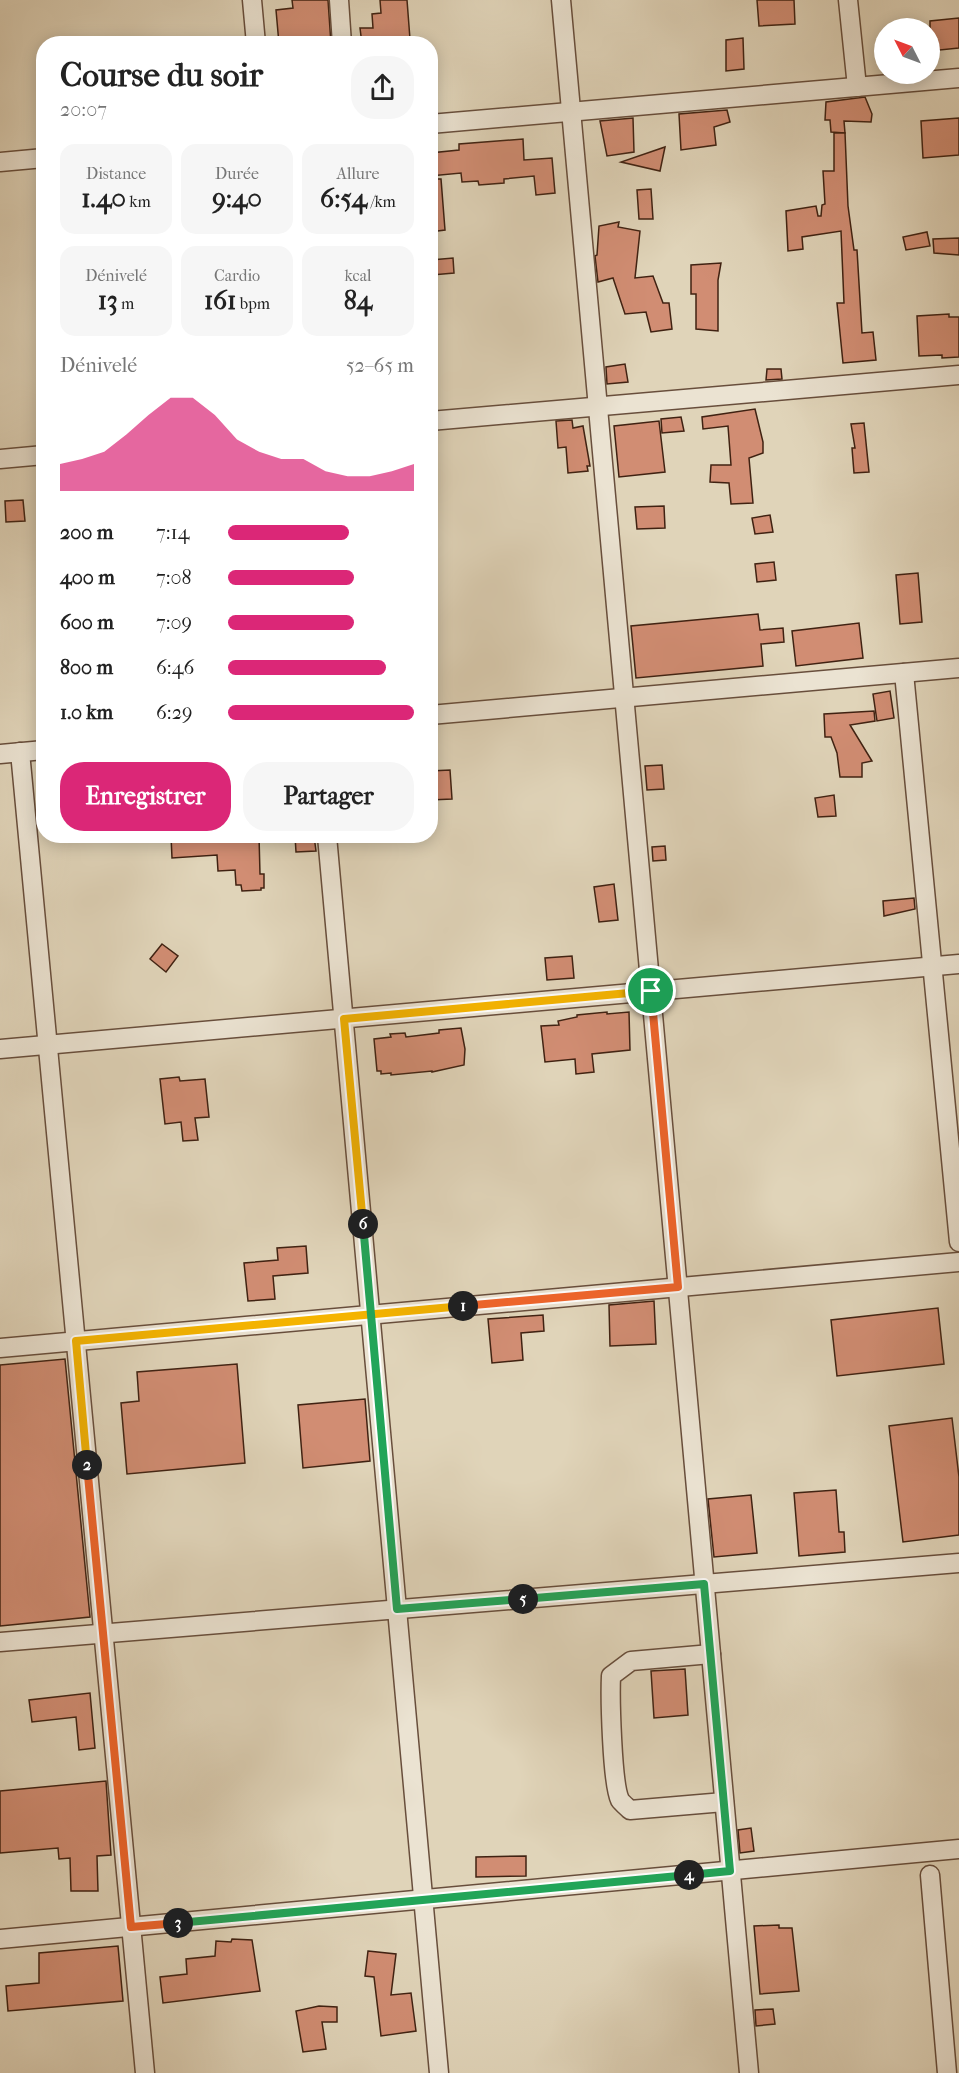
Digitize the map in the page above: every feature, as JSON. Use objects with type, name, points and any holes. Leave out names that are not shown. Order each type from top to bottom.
[{"type":"street","points":[[252,0],[255,36]]},
{"type":"street","points":[[339,0],[341,36]]},
{"type":"street","points":[[561,0],[749,2073]]},
{"type":"street","points":[[848,0],[856,87]]},
{"type":"street","points":[[438,123],[959,78]]},
{"type":"street","points":[[0,162],[36,159]]},
{"type":"street","points":[[438,420],[959,375]]},
{"type":"street","points":[[0,459],[36,456]]},
{"type":"street","points":[[438,714],[959,668]]},
{"type":"street","points":[[904,673],[959,1242]]},
{"type":"street","points":[[0,754],[36,751]]},
{"type":"street","points":[[20,752],[144,2073]]},
{"type":"street","points":[[328,843],[440,2073]]},
{"type":"street","points":[[0,1050],[959,964]]},
{"type":"street","points":[[0,1348],[959,1262]]},
{"type":"street","points":[[0,1642],[959,1563]]},
{"type":"street","points":[[711,1654],[631,1661],[611,1676],[610,1697],[617,1781],[620,1800],[630,1810],[724,1802]]},
{"type":"street","points":[[0,1939],[959,1848]]},
{"type":"street","points":[[930,1875],[947,2073]]},
{"type":"building","points":[[292,0],[328,0],[330,36],[278,36],[276,10],[293,8]]},
{"type":"building","points":[[380,0],[407,0],[410,36],[361,36],[360,28],[373,28],[372,14],[381,13]]},
{"type":"building","points":[[757,0],[794,0],[795,24],[759,26]]},
{"type":"building","points":[[959,18],[959,48],[940,50],[940,20]]},
{"type":"building","points":[[743,38],[744,69],[726,71],[726,40]]},
{"type":"building","points":[[865,97],[872,114],[871,122],[844,121],[845,133],[831,132],[830,120],[825,120],[826,102]]},
{"type":"building","points":[[727,110],[730,122],[714,127],[716,145],[681,150],[679,114]]},
{"type":"building","points":[[633,118],[634,152],[607,156],[600,121]]},
{"type":"building","points":[[959,118],[959,155],[923,158],[921,121]]},
{"type":"building","points":[[834,133],[845,133],[848,206],[854,250],[857,250],[862,333],[873,332],[876,360],[843,363],[837,303],[844,303],[841,231],[802,237],[803,249],[788,251],[786,211],[816,206],[818,216],[821,216],[822,205],[825,204],[823,171],[834,171]]},
{"type":"building","points":[[523,139],[524,160],[552,158],[555,193],[536,195],[534,176],[504,179],[504,183],[479,185],[478,181],[462,182],[461,173],[438,175],[438,152],[459,150],[459,144]]},
{"type":"building","points":[[665,147],[660,171],[621,162]]},
{"type":"building","points":[[438,179],[441,179],[445,230],[438,231]]},
{"type":"building","points":[[651,189],[653,219],[639,219],[637,190]]},
{"type":"building","points":[[619,222],[618,227],[640,231],[635,278],[653,276],[663,303],[669,303],[672,329],[651,332],[646,312],[625,314],[613,278],[598,282],[595,256],[597,255],[599,226]]},
{"type":"building","points":[[927,232],[930,246],[906,250],[903,237]]},
{"type":"building","points":[[959,238],[959,255],[934,253],[933,239]]},
{"type":"building","points":[[453,258],[454,273],[438,274],[438,259]]},
{"type":"building","points":[[721,263],[718,280],[718,331],[696,329],[696,294],[691,294],[691,265]]},
{"type":"building","points":[[949,314],[949,317],[959,317],[959,357],[919,356],[917,316]]},
{"type":"building","points":[[625,364],[628,382],[607,384],[606,367]]},
{"type":"building","points":[[767,369],[781,369],[782,379],[766,380]]},
{"type":"building","points":[[755,409],[763,442],[763,453],[749,458],[753,503],[731,504],[729,483],[710,482],[711,465],[731,465],[728,426],[703,429],[702,417]]},
{"type":"building","points":[[681,417],[684,431],[662,433],[661,419]]},
{"type":"building","points":[[572,420],[573,428],[583,426],[590,466],[587,466],[588,471],[568,473],[566,447],[558,448],[556,421]]},
{"type":"building","points":[[659,421],[665,472],[619,477],[614,426]]},
{"type":"building","points":[[864,423],[869,472],[854,473],[852,448],[855,448],[851,424]]},
{"type":"building","points":[[23,500],[25,521],[6,522],[5,501]]},
{"type":"building","points":[[664,506],[665,528],[637,529],[635,507]]},
{"type":"building","points":[[770,515],[773,532],[755,534],[752,518]]},
{"type":"building","points":[[774,562],[776,580],[757,582],[755,564]]},
{"type":"building","points":[[918,573],[922,622],[900,624],[896,575]]},
{"type":"building","points":[[758,614],[760,630],[783,628],[784,642],[761,644],[763,666],[636,678],[631,626]]},
{"type":"building","points":[[859,623],[863,658],[796,666],[792,631]]},
{"type":"building","points":[[890,691],[894,718],[877,721],[873,694]]},
{"type":"building","points":[[874,711],[875,721],[850,725],[872,761],[862,763],[862,777],[840,777],[837,753],[831,737],[825,737],[824,714]]},
{"type":"building","points":[[662,765],[664,789],[647,790],[645,766]]},
{"type":"building","points":[[450,770],[452,799],[438,800],[438,771]]},
{"type":"building","points":[[834,795],[836,816],[818,817],[815,798]]},
{"type":"building","points":[[171,843],[259,843],[260,874],[264,874],[264,888],[242,891],[241,885],[236,885],[235,870],[218,871],[217,855],[172,858]]},
{"type":"building","points":[[295,843],[315,843],[316,851],[296,852]]},
{"type":"building","points":[[665,846],[666,860],[653,861],[652,847]]},
{"type":"building","points":[[614,884],[618,920],[599,922],[594,887]]},
{"type":"building","points":[[914,898],[915,909],[884,916],[883,901]]},
{"type":"building","points":[[162,944],[178,956],[166,972],[150,959]]},
{"type":"building","points":[[572,956],[574,978],[547,980],[545,958]]},
{"type":"building","points":[[607,1012],[607,1014],[629,1012],[630,1050],[592,1054],[594,1072],[576,1074],[575,1059],[545,1062],[541,1026],[559,1025],[558,1021],[577,1017],[577,1015]]},
{"type":"building","points":[[461,1028],[465,1049],[464,1065],[432,1072],[391,1075],[391,1073],[381,1074],[381,1071],[377,1071],[374,1039],[391,1037],[390,1034],[405,1033],[406,1037]]},
{"type":"building","points":[[179,1077],[180,1081],[205,1079],[209,1117],[195,1118],[198,1140],[183,1141],[181,1122],[165,1124],[160,1079]]},
{"type":"building","points":[[306,1246],[308,1273],[273,1276],[275,1299],[248,1301],[244,1263],[278,1260],[277,1248]]},
{"type":"building","points":[[654,1301],[656,1344],[610,1346],[609,1305]]},
{"type":"building","points":[[938,1308],[944,1364],[837,1376],[831,1320]]},
{"type":"building","points":[[543,1315],[544,1331],[521,1333],[523,1360],[492,1363],[488,1319]]},
{"type":"building","points":[[65,1359],[90,1617],[0,1626],[0,1365]]},
{"type":"building","points":[[237,1364],[245,1463],[127,1474],[121,1403],[139,1401],[137,1372]]},
{"type":"building","points":[[365,1399],[370,1461],[303,1468],[298,1405]]},
{"type":"building","points":[[952,1418],[959,1477],[959,1535],[903,1542],[889,1426]]},
{"type":"building","points":[[836,1490],[839,1532],[844,1532],[845,1552],[799,1556],[794,1493]]},
{"type":"building","points":[[751,1495],[757,1553],[714,1557],[708,1499]]},
{"type":"building","points":[[685,1669],[688,1715],[654,1718],[651,1671]]},
{"type":"building","points":[[90,1693],[95,1748],[79,1750],[76,1717],[32,1722],[29,1700]]},
{"type":"building","points":[[106,1781],[111,1855],[97,1856],[98,1891],[71,1891],[70,1858],[59,1859],[58,1848],[0,1853],[0,1791]]},
{"type":"building","points":[[751,1828],[754,1851],[740,1853],[738,1830]]},
{"type":"building","points":[[526,1856],[526,1876],[476,1877],[476,1857]]},
{"type":"building","points":[[779,1925],[779,1928],[792,1928],[799,1991],[760,1994],[754,1926]]},
{"type":"building","points":[[232,1939],[252,1940],[260,1991],[163,2003],[160,1977],[187,1974],[186,1959],[215,1956],[216,1941],[231,1942]]},
{"type":"building","points":[[118,1946],[123,2001],[8,2011],[6,1986],[39,1983],[39,1953]]},
{"type":"building","points":[[368,1951],[396,1954],[391,1995],[411,1993],[416,2031],[381,2036],[374,1977],[365,1976]]},
{"type":"building","points":[[319,2006],[337,2007],[337,2022],[322,2022],[326,2049],[303,2052],[296,2011]]},
{"type":"building","points":[[773,2009],[775,2024],[756,2026],[755,2010]]},
{"type":"route","points":[[651,991],[344,1019],[371,1315],[391,1536],[397,1609],[704,1584],[730,1871],[131,1927],[76,1341],[297,1322],[371,1315],[447,1308],[678,1287],[651,991]]}]
